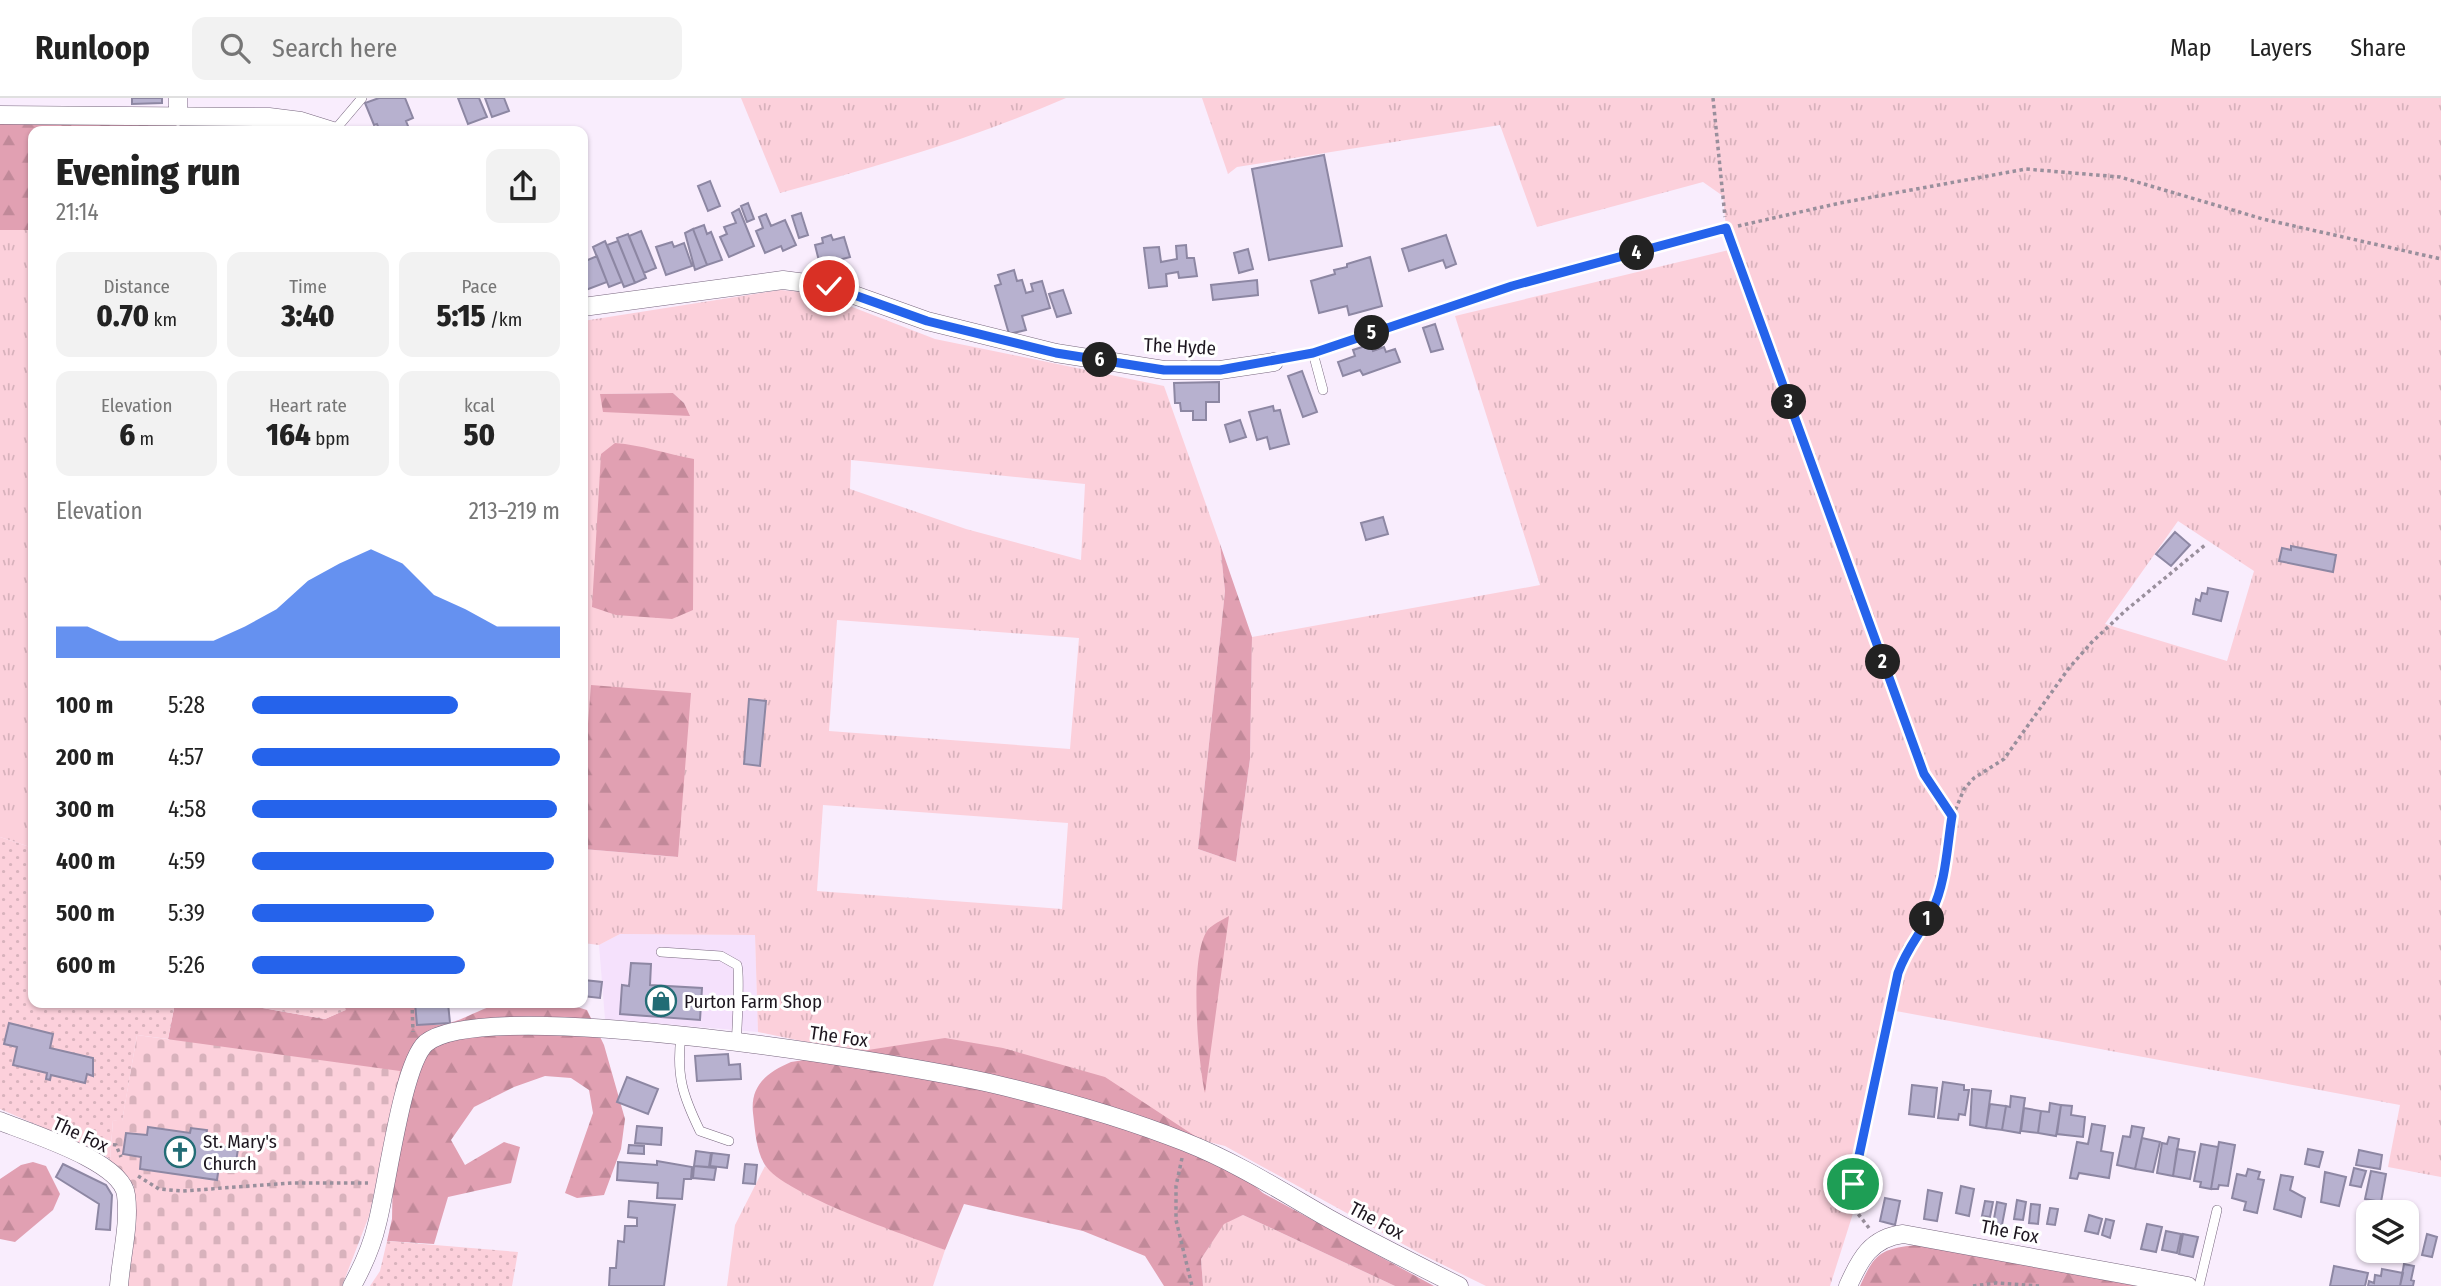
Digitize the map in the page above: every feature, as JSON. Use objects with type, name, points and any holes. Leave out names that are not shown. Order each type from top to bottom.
[{"type":"street","points":[[178,98],[178,117]]},
{"type":"street","points":[[0,115],[269,117],[317,126]]},
{"type":"street","name":"The Hyde","points":[[588,306],[783,280],[829,286],[927,321],[1056,353],[1164,370],[1220,370],[1274,362]]},
{"type":"street","name":"The Fox","points":[[419,1051],[431,1040],[453,1033],[540,1025],[681,1036],[855,1058],[997,1085],[1081,1108],[1186,1142],[1252,1173],[1339,1224],[1459,1286]]},
{"type":"street","points":[[352,1286],[373,1239],[408,1082],[419,1051]]},
{"type":"street","name":"The Fox","points":[[0,1121],[80,1154],[109,1171],[125,1191],[119,1286]]},
{"type":"street","name":"The Fox","points":[[1880,1241],[1903,1234],[1925,1237],[2188,1286]]},
{"type":"street","points":[[1848,1286],[1862,1258],[1880,1241]]},
{"type":"lane","points":[[337,126],[362,98]]},
{"type":"lane","name":"The Hyde","points":[[1274,362],[1313,353],[1512,286],[1726,228]]},
{"type":"lane","points":[[1313,353],[1322,390]]},
{"type":"lane","points":[[662,952],[721,956],[737,965],[741,977],[736,1002],[736,1043]]},
{"type":"lane","points":[[681,1036],[677,1064],[683,1097],[700,1130],[729,1142]]},
{"type":"lane","points":[[2199,1286],[2217,1210]]},
{"type":"path","points":[[1713,98],[1726,228],[1924,774],[1952,816]]},
{"type":"path","points":[[1726,228],[1840,203],[2026,169],[2120,177],[2263,219],[2441,259]]},
{"type":"path","points":[[1880,1241],[1855,1212],[1852,1191],[1898,973],[1907,948],[1932,912],[1940,890],[1952,816],[1964,789],[1974,778],[2004,759],[2069,668],[2092,642],[2205,545]]},
{"type":"path","points":[[412,1008],[413,1042],[419,1051]]},
{"type":"path","points":[[80,1154],[95,1143],[105,1142],[116,1145],[121,1157]]},
{"type":"path","points":[[1186,1142],[1176,1186],[1176,1220],[1192,1286]]},
{"type":"path","points":[[130,1168],[152,1186],[169,1190],[250,1188],[292,1182],[387,1183]]},
{"type":"path","points":[[1973,1286],[1996,1283],[2039,1286]]},
{"type":"shaded area","points":[[620,934],[755,935],[758,1032],[605,1019],[599,945]]},
{"type":"green space","points":[[741,98],[1066,98],[925,151],[780,193]]},
{"type":"green space","points":[[1202,98],[2441,98],[2441,1177],[2388,1167],[2400,1105],[1896,1011],[1855,1207],[1830,1286],[1486,1286],[1421,1254],[1225,1146],[854,1052],[758,1032],[755,935],[620,934],[599,945],[588,944],[588,849],[678,857],[588,792],[588,320],[780,290],[816,293],[935,339],[1164,386],[1220,544],[1225,591],[1198,849],[1236,862],[1250,759],[1252,637],[1540,585],[1455,316],[1733,249],[1726,228],[1723,196],[1703,182],[1537,227],[1500,125],[1237,167],[1228,174]],"holes":[[[673,393],[684,403],[689,416],[600,394]],[[851,460],[1085,484],[1081,560],[966,529],[850,489]],[[2178,521],[2254,571],[2227,661],[2105,624]],[[837,620],[1079,638],[1070,749],[829,731]],[[823,805],[1068,823],[1062,909],[817,891]]]},
{"type":"green space","points":[[0,121],[231,122],[269,126],[28,126],[28,230],[0,230]]},
{"type":"green space","points":[[0,228],[28,230],[28,846],[0,837]]},
{"type":"green space","points":[[673,393],[684,403],[690,416],[603,412],[600,394]]},
{"type":"green space","points":[[615,443],[694,459],[693,610],[672,619],[616,615],[592,607],[601,454]]},
{"type":"green space","points":[[1220,544],[1252,637],[1250,759],[1236,862],[1198,849],[1225,591]]},
{"type":"green space","points":[[591,685],[691,693],[678,857],[588,849],[588,724]]},
{"type":"green space","points":[[0,837],[28,846],[28,1008],[174,1008],[168,1039],[137,1035],[122,1122],[113,1120],[110,1159],[0,1109]]},
{"type":"green space","points":[[1229,916],[1205,1093],[1198,1035],[1198,963],[1201,944],[1207,931]]},
{"type":"green space","points":[[174,1008],[262,1008],[325,1019],[344,1008],[418,1008],[416,1023],[441,1025],[488,1008],[579,1008],[587,1010],[604,1045],[625,1119],[621,1149],[604,1195],[577,1198],[565,1193],[593,1113],[589,1090],[571,1078],[545,1076],[514,1087],[474,1107],[451,1140],[465,1165],[504,1142],[520,1147],[511,1183],[448,1197],[434,1244],[387,1241],[392,1219],[393,1165],[168,1039]]},
{"type":"green space","points":[[262,1008],[345,1008],[346,1010],[325,1019]]},
{"type":"green space","points":[[137,1035],[400,1071],[369,1216],[342,1286],[124,1286],[134,1186],[106,1159],[110,1159],[113,1120],[122,1121]]},
{"type":"green space","points":[[945,1038],[1003,1048],[1105,1077],[1198,1138],[1263,1193],[1434,1286],[1395,1286],[1243,1215],[1224,1224],[1201,1259],[1203,1286],[1164,1286],[1145,1256],[1083,1231],[964,1204],[945,1250],[820,1201],[777,1177],[765,1165],[756,1140],[753,1103],[754,1095],[762,1081],[775,1070],[791,1062]]},
{"type":"green space","points":[[33,1162],[46,1166],[60,1194],[53,1210],[15,1242],[0,1239],[0,1179],[21,1165]]},
{"type":"green space","points":[[765,1166],[789,1185],[945,1250],[933,1286],[727,1286],[735,1225]]},
{"type":"green space","points":[[1243,1215],[1395,1286],[1203,1286],[1201,1259],[1224,1223]]},
{"type":"green space","points":[[387,1241],[518,1252],[512,1286],[370,1286],[380,1271]]},
{"type":"green space","points":[[1916,1245],[2138,1286],[1860,1286],[1870,1266],[1880,1255],[1894,1248]]},
{"type":"building","points":[[132,98],[162,98],[162,103],[132,104]]},
{"type":"building","points":[[379,98],[405,98],[413,118],[406,121],[408,126],[374,125],[365,103]]},
{"type":"building","points":[[458,98],[479,98],[487,117],[468,124]]},
{"type":"building","points":[[485,98],[504,98],[509,111],[492,117]]},
{"type":"building","points":[[1324,155],[1342,246],[1269,260],[1252,169]]},
{"type":"building","points":[[710,181],[720,206],[708,211],[698,186]]},
{"type":"building","points":[[748,203],[754,219],[747,222],[741,206]]},
{"type":"building","points":[[739,209],[754,246],[729,257],[720,237],[727,234],[724,227],[736,223],[732,213]]},
{"type":"building","points":[[801,213],[808,235],[799,238],[792,216]]},
{"type":"building","points":[[766,214],[771,226],[785,220],[796,245],[783,251],[781,246],[765,253],[756,231],[763,228],[759,217]]},
{"type":"building","points":[[704,225],[707,234],[711,232],[722,260],[707,265],[693,229]]},
{"type":"building","points":[[693,229],[707,265],[695,270],[685,233]]},
{"type":"building","points":[[641,231],[656,268],[644,273],[629,236]]},
{"type":"building","points":[[628,234],[646,278],[635,283],[617,238]]},
{"type":"building","points":[[831,235],[833,240],[844,237],[850,257],[820,265],[815,245],[823,243],[822,238]]},
{"type":"building","points":[[1446,235],[1456,264],[1446,268],[1443,260],[1409,271],[1402,249]]},
{"type":"building","points":[[605,241],[622,282],[609,287],[593,247]]},
{"type":"building","points":[[618,241],[635,283],[624,287],[607,245]]},
{"type":"building","points":[[672,242],[674,247],[684,243],[692,266],[666,275],[656,247]]},
{"type":"building","points":[[1186,245],[1187,258],[1194,258],[1197,276],[1179,278],[1178,272],[1166,274],[1167,286],[1149,288],[1144,248],[1159,247],[1161,262],[1177,259],[1176,246]]},
{"type":"building","points":[[1248,249],[1253,269],[1239,273],[1234,253]]},
{"type":"building","points":[[597,256],[607,282],[588,289],[588,260]]},
{"type":"building","points":[[1370,257],[1382,306],[1349,315],[1347,306],[1319,313],[1311,281],[1335,274],[1334,270]]},
{"type":"building","points":[[1014,270],[1017,281],[1022,280],[1026,293],[1033,291],[1031,284],[1042,281],[1050,308],[1022,316],[1026,330],[1009,334],[995,286],[1001,284],[998,275]]},
{"type":"building","points":[[1257,280],[1258,295],[1213,300],[1211,285]]},
{"type":"building","points":[[1063,290],[1071,313],[1057,317],[1049,294]]},
{"type":"building","points":[[1435,324],[1443,349],[1431,352],[1423,328]]},
{"type":"building","points":[[1371,344],[1373,351],[1384,347],[1386,352],[1395,349],[1400,362],[1363,375],[1360,370],[1343,376],[1338,362],[1355,356],[1353,350]]},
{"type":"building","points":[[1302,371],[1317,412],[1303,417],[1288,376]]},
{"type":"building","points":[[1219,382],[1219,402],[1206,402],[1206,420],[1193,420],[1193,411],[1181,411],[1180,403],[1175,403],[1174,383]]},
{"type":"building","points":[[1273,406],[1274,411],[1280,410],[1289,444],[1270,449],[1267,437],[1257,440],[1249,412]]},
{"type":"building","points":[[1240,420],[1246,437],[1230,442],[1225,425]]},
{"type":"building","points":[[1383,517],[1388,534],[1366,540],[1361,523]]},
{"type":"building","points":[[2175,532],[2190,545],[2171,566],[2156,554]]},
{"type":"building","points":[[2291,546],[2336,555],[2333,572],[2279,561],[2282,548],[2291,550]]},
{"type":"building","points":[[2208,588],[2228,592],[2221,621],[2193,614],[2196,599],[2200,601],[2202,593],[2207,594]]},
{"type":"building","points":[[749,699],[766,701],[760,766],[744,764]]},
{"type":"building","name":"Purton Farm Shop","points":[[631,963],[651,964],[650,985],[702,988],[700,1020],[620,1014],[622,985],[629,986]]},
{"type":"building","points":[[588,980],[602,982],[600,998],[588,997]]},
{"type":"building","points":[[415,1008],[448,1008],[450,1023],[417,1025]]},
{"type":"building","points":[[9,1023],[53,1034],[50,1048],[93,1058],[93,1076],[87,1074],[85,1083],[51,1075],[50,1080],[46,1079],[47,1073],[13,1065],[17,1047],[4,1044]]},
{"type":"building","points":[[728,1054],[729,1065],[740,1064],[741,1079],[697,1081],[695,1056]]},
{"type":"building","points":[[627,1077],[658,1089],[648,1114],[617,1102]]},
{"type":"building","points":[[1943,1082],[1964,1085],[1964,1090],[1969,1090],[1965,1115],[1959,1114],[1958,1120],[1938,1118]]},
{"type":"building","points":[[1912,1085],[1937,1088],[1934,1117],[1909,1114]]},
{"type":"building","points":[[1972,1089],[1991,1091],[1986,1128],[1970,1125]]},
{"type":"building","points":[[2011,1096],[2025,1098],[2020,1133],[2002,1130],[2006,1106],[2010,1107]]},
{"type":"building","points":[[2050,1103],[2061,1105],[2056,1136],[2038,1133],[2041,1111],[2049,1112]]},
{"type":"building","points":[[1990,1104],[2006,1106],[2002,1130],[1986,1128]]},
{"type":"building","points":[[2061,1105],[2072,1106],[2071,1115],[2085,1117],[2083,1137],[2057,1134]]},
{"type":"building","points":[[2024,1108],[2041,1111],[2038,1133],[2021,1131]]},
{"type":"building","points":[[2092,1124],[2105,1126],[2101,1151],[2113,1153],[2109,1178],[2079,1173],[2077,1179],[2070,1178],[2077,1142],[2088,1144]]},
{"type":"building","points":[[637,1126],[662,1128],[661,1145],[635,1143]]},
{"type":"building","points":[[2132,1126],[2144,1128],[2135,1169],[2117,1165],[2123,1136],[2130,1137]]},
{"type":"building","name":"St. Mary's Church","points":[[148,1127],[190,1133],[191,1128],[207,1130],[206,1135],[215,1136],[214,1145],[238,1149],[235,1168],[219,1166],[217,1180],[140,1169],[141,1157],[123,1154],[126,1133],[147,1135]]},
{"type":"building","points":[[2169,1137],[2179,1139],[2173,1176],[2157,1173],[2162,1143],[2167,1144]]},
{"type":"building","points":[[2142,1138],[2160,1142],[2153,1172],[2135,1169]]},
{"type":"building","points":[[2219,1142],[2235,1145],[2228,1186],[2219,1185],[2218,1189],[2211,1189]]},
{"type":"building","points":[[2201,1144],[2218,1147],[2211,1189],[2200,1187],[2201,1182],[2194,1181]]},
{"type":"building","points":[[629,1145],[644,1146],[644,1154],[628,1153]]},
{"type":"building","points":[[2177,1149],[2195,1152],[2190,1179],[2173,1176]]},
{"type":"building","points":[[2308,1149],[2323,1152],[2319,1167],[2305,1164]]},
{"type":"building","points":[[2359,1150],[2382,1155],[2380,1169],[2356,1165]]},
{"type":"building","points":[[696,1151],[711,1153],[709,1167],[694,1166]]},
{"type":"building","points":[[712,1153],[729,1155],[727,1168],[710,1166]]},
{"type":"building","points":[[657,1161],[692,1167],[691,1179],[684,1179],[682,1199],[657,1198],[658,1183],[617,1180],[618,1162],[657,1165]]},
{"type":"building","points":[[63,1164],[106,1185],[112,1195],[110,1230],[96,1229],[99,1204],[56,1177]]},
{"type":"building","points":[[745,1164],[757,1165],[755,1184],[743,1183]]},
{"type":"building","points":[[694,1166],[716,1168],[714,1180],[693,1178]]},
{"type":"building","points":[[2354,1168],[2366,1171],[2361,1187],[2350,1185]]},
{"type":"building","points":[[2248,1169],[2260,1172],[2258,1179],[2264,1180],[2257,1213],[2244,1210],[2246,1202],[2232,1198],[2237,1174],[2246,1176]]},
{"type":"building","points":[[2371,1171],[2386,1174],[2381,1200],[2365,1199]]},
{"type":"building","points":[[2325,1172],[2346,1177],[2339,1206],[2321,1202]]},
{"type":"building","points":[[2281,1175],[2293,1177],[2290,1190],[2305,1198],[2301,1217],[2274,1209]]},
{"type":"building","points":[[1961,1186],[1974,1189],[1969,1216],[1956,1213]]},
{"type":"building","points":[[1928,1190],[1942,1193],[1937,1221],[1924,1219]]},
{"type":"building","points":[[1885,1198],[1900,1201],[1895,1225],[1880,1221]]},
{"type":"building","points":[[2017,1200],[2026,1202],[2023,1220],[2014,1219]]},
{"type":"building","points":[[629,1201],[675,1205],[664,1286],[609,1286],[610,1268],[616,1268],[618,1241],[624,1242],[625,1226],[637,1226],[637,1218],[628,1217]]},
{"type":"building","points":[[1985,1201],[1993,1202],[1990,1217],[1982,1216]]},
{"type":"building","points":[[1997,1202],[2006,1204],[2002,1225],[1993,1224]]},
{"type":"building","points":[[2031,1204],[2040,1205],[2038,1224],[2029,1223]]},
{"type":"building","points":[[2050,1208],[2058,1209],[2055,1225],[2047,1224]]},
{"type":"building","points":[[2089,1215],[2102,1219],[2098,1234],[2085,1231]]},
{"type":"building","points":[[2106,1219],[2114,1221],[2110,1238],[2102,1235]]},
{"type":"building","points":[[2147,1224],[2162,1227],[2156,1252],[2141,1249]]},
{"type":"building","points":[[2166,1231],[2181,1234],[2177,1253],[2162,1250]]},
{"type":"building","points":[[2183,1234],[2198,1237],[2193,1257],[2179,1254]]},
{"type":"building","points":[[2427,1234],[2437,1237],[2432,1257],[2422,1255]]},
{"type":"building","points":[[2404,1264],[2414,1266],[2411,1280],[2414,1281],[2413,1286],[2400,1286]]},
{"type":"building","points":[[2334,1266],[2368,1273],[2365,1286],[2330,1286]]},
{"type":"building","points":[[2382,1269],[2403,1273],[2400,1286],[2368,1286],[2369,1281],[2374,1283],[2375,1275],[2381,1276]]},
{"type":"place","name":"Purton Farm Shop","points":[[661,1001]]},
{"type":"place","name":"St. Mary's Church","points":[[180,1152]]},
{"type":"route","points":[[829,286],[927,321],[1056,353],[1164,370],[1220,370],[1313,353],[1512,286],[1726,228],[1924,774],[1952,816],[1940,890],[1932,912],[1907,948],[1898,973],[1853,1184]]}]
